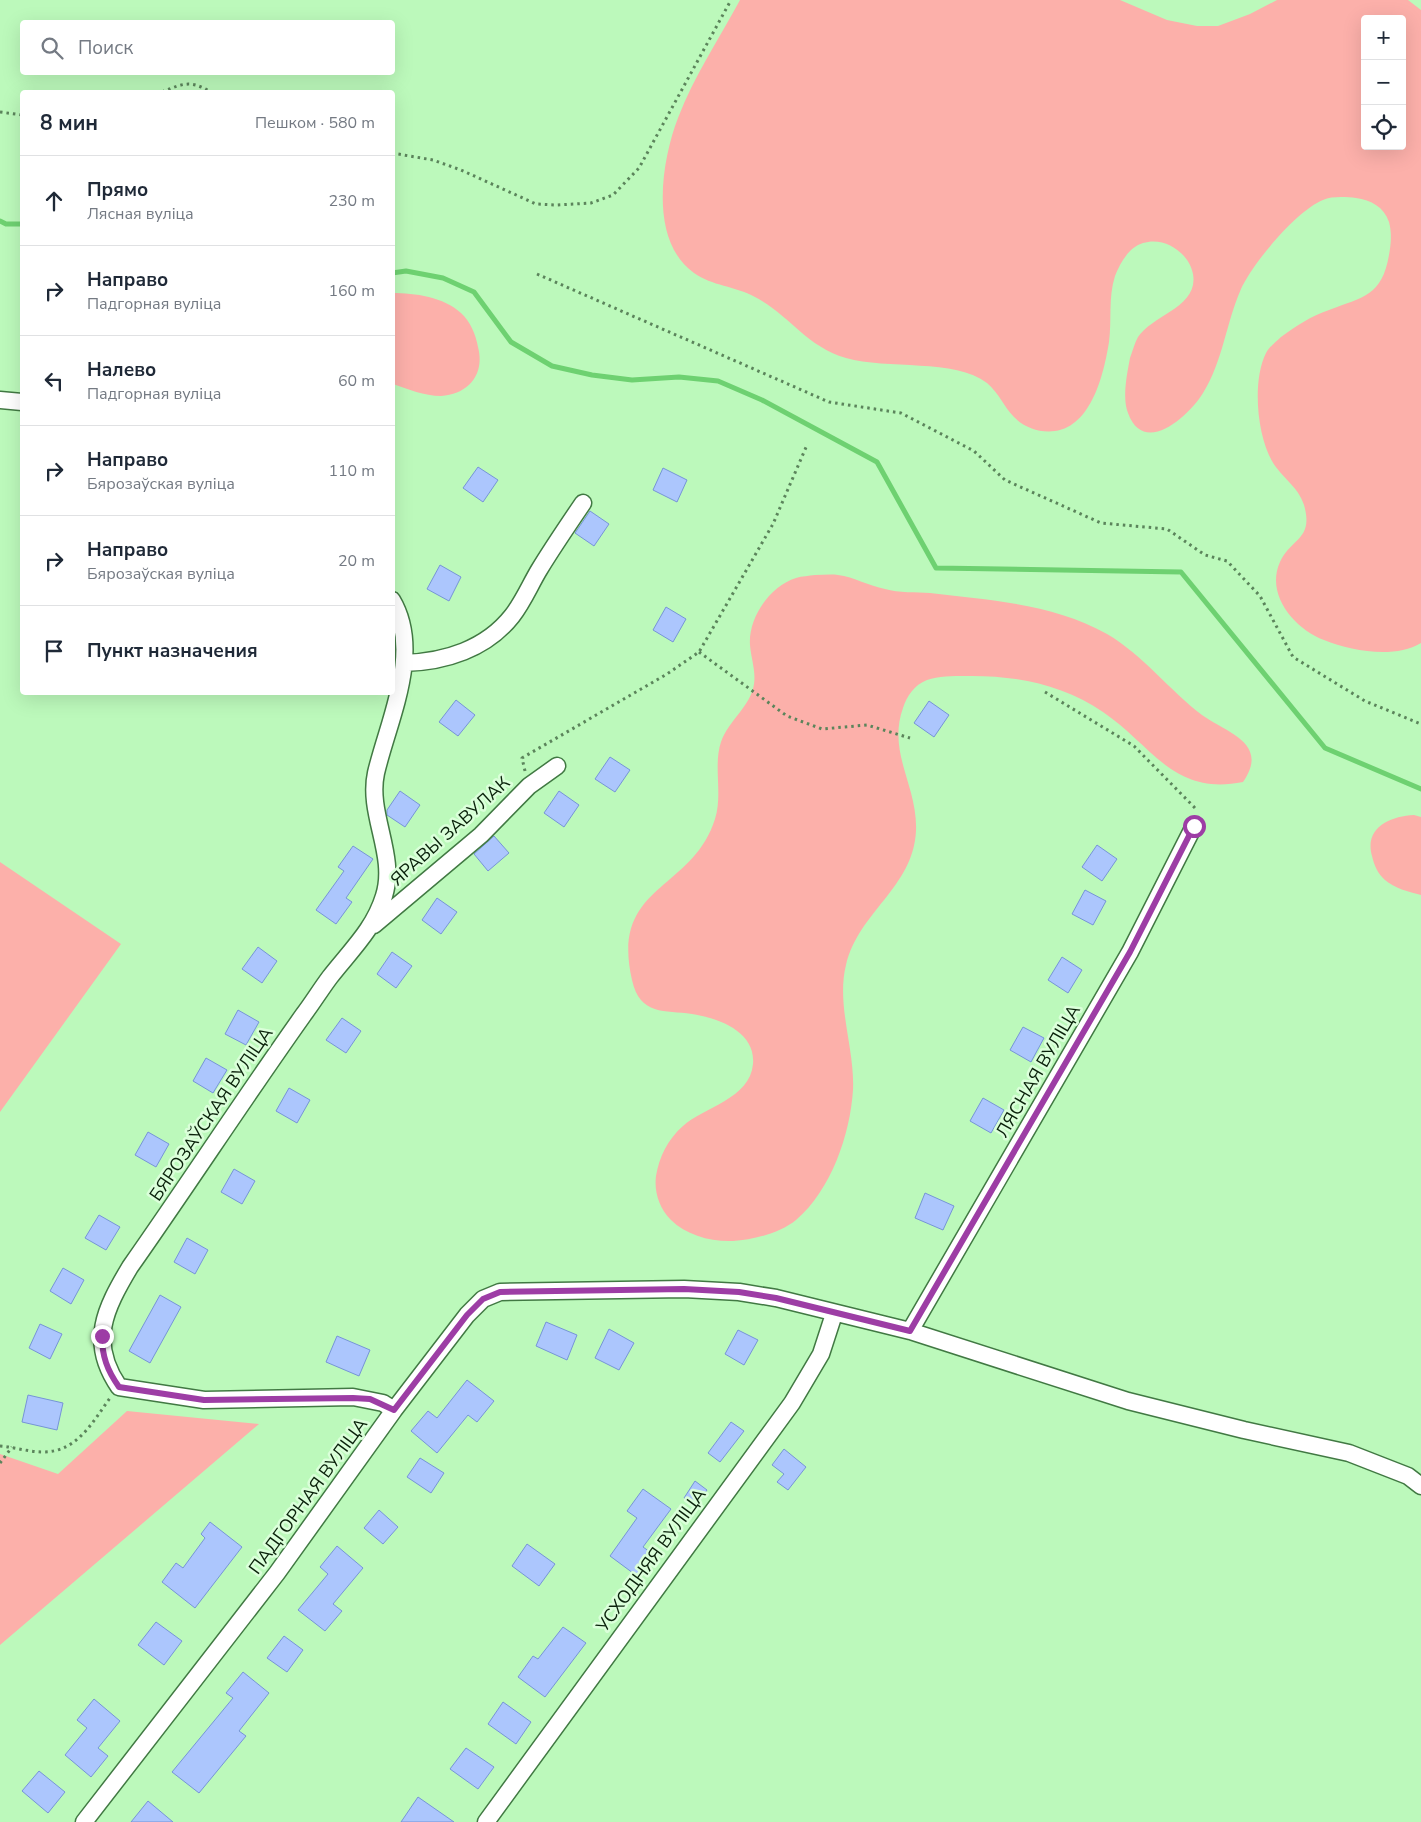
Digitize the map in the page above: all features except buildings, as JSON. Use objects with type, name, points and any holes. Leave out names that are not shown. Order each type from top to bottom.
[{"type":"street","points":[[0,400],[20,402]]},
{"type":"street","points":[[404,663],[423,663],[447,658],[470,649],[502,628],[513,614],[564,529],[583,503]]},
{"type":"street","name":"БЯРОЗАЎСКАЯ ВУЛІЦА","points":[[119,1387],[106,1366],[102,1353],[102,1336],[106,1312],[116,1291],[299,1021],[330,977],[372,926],[385,895],[387,876],[386,856],[376,819],[374,794],[375,780],[399,695],[404,663],[401,624],[395,608]]},
{"type":"street","name":"ЯРАВЫ ЗАВУЛАК","points":[[372,926],[481,835],[529,786],[557,766]]},
{"type":"street","name":"ЛЯСНАЯ ВУЛІЦА","points":[[910,1331],[1130,952],[1194,826]]},
{"type":"street","name":"ПАДГОРНАЯ ВУЛІЦА","points":[[84,1822],[277,1574],[394,1410],[467,1315],[483,1299],[500,1292],[684,1289],[739,1292],[776,1298],[834,1314],[910,1331],[1128,1401],[1244,1430],[1348,1452],[1408,1476],[1421,1486]]},
{"type":"street","name":"УСХОДНЯЯ ВУЛІЦА","points":[[486,1822],[792,1403],[821,1354],[834,1314]]},
{"type":"street","points":[[119,1387],[204,1400],[370,1399],[394,1410]]},
{"type":"path","points":[[395,154],[433,160],[454,167],[536,204],[556,205],[591,202],[613,195],[639,168],[731,0]]},
{"type":"path","points":[[167,90],[183,83],[198,85],[208,90]]},
{"type":"path","points":[[0,112],[20,115]]},
{"type":"path","points":[[537,274],[829,402],[901,413],[974,451],[1005,480],[1101,523],[1167,529],[1204,554],[1227,561],[1260,596],[1294,657],[1365,701],[1421,724]]},
{"type":"path","points":[[529,786],[522,758],[667,674],[699,652],[773,524],[807,445]]},
{"type":"path","points":[[699,652],[787,716],[822,729],[867,726],[910,738]]},
{"type":"path","points":[[1045,692],[1134,746],[1198,811],[1194,826]]},
{"type":"path","points":[[0,1446],[42,1452],[61,1451],[82,1437],[119,1387]]},
{"type":"path","points":[[0,1463],[12,1447]]},
{"type":"shaded area","points":[[740,0],[1120,0],[1167,20],[1197,26],[1218,26],[1250,14],[1277,0],[1408,0],[1421,10],[1421,643],[1410,648],[1386,652],[1360,650],[1335,644],[1313,635],[1303,628],[1286,609],[1276,587],[1276,574],[1285,554],[1304,532],[1306,517],[1304,505],[1298,492],[1276,467],[1267,450],[1258,408],[1259,378],[1266,353],[1271,347],[1281,337],[1310,318],[1361,298],[1376,287],[1381,279],[1386,269],[1391,234],[1387,217],[1380,208],[1362,199],[1331,198],[1312,206],[1288,226],[1265,252],[1241,289],[1220,355],[1203,393],[1188,412],[1177,421],[1155,432],[1145,432],[1135,426],[1128,413],[1125,393],[1130,358],[1138,337],[1145,329],[1173,310],[1189,295],[1193,285],[1193,274],[1187,259],[1175,248],[1167,244],[1151,241],[1133,248],[1126,256],[1115,276],[1107,355],[1094,396],[1087,409],[1068,427],[1055,431],[1033,429],[1014,417],[991,387],[973,375],[939,367],[881,363],[846,358],[819,346],[767,304],[740,290],[701,277],[694,273],[680,259],[670,241],[665,221],[663,200],[664,178],[672,136],[684,102]]},
{"type":"shaded area","points":[[395,293],[419,295],[446,303],[464,316],[470,324],[477,342],[480,357],[479,366],[473,381],[467,387],[441,396],[422,394],[395,385]]},
{"type":"shaded area","points":[[803,576],[844,576],[879,588],[896,591],[975,598],[1021,605],[1065,616],[1087,624],[1120,642],[1202,715],[1242,741],[1248,748],[1252,758],[1250,769],[1243,782],[1219,784],[1199,782],[1181,775],[1165,765],[1103,712],[1071,694],[1054,688],[1001,677],[951,676],[927,680],[915,688],[909,695],[903,708],[899,724],[901,755],[913,799],[915,815],[916,831],[913,851],[906,868],[896,884],[862,929],[846,965],[843,996],[853,1074],[853,1090],[848,1125],[843,1143],[829,1178],[808,1208],[790,1225],[749,1239],[733,1241],[708,1239],[684,1230],[671,1220],[663,1210],[658,1200],[656,1188],[659,1162],[673,1137],[683,1126],[725,1101],[744,1086],[750,1076],[753,1064],[752,1053],[749,1043],[742,1035],[724,1023],[702,1016],[663,1011],[647,1006],[636,992],[632,980],[628,949],[632,925],[643,906],[689,861],[704,843],[715,819],[718,800],[719,751],[724,734],[752,692],[754,669],[750,635],[762,604],[786,582]]},
{"type":"shaded area","points":[[1414,815],[1421,817],[1421,895],[1397,887],[1383,878],[1374,863],[1371,846],[1375,831],[1381,825],[1396,818]]},
{"type":"shaded area","points":[[0,862],[121,944],[0,1112]]},
{"type":"shaded area","points":[[127,1411],[259,1424],[0,1645],[0,1454],[58,1474]]},
{"type":"waterway","points":[[0,221],[6,224],[20,224]]},
{"type":"waterway","points":[[395,273],[406,271],[443,278],[474,292],[511,342],[552,366],[592,375],[632,380],[679,377],[718,381],[762,400],[877,462],[936,568],[1181,572],[1325,748],[1421,789]]},
{"type":"route","points":[[102,1336],[102,1353],[109,1372],[119,1387],[204,1400],[370,1399],[383,1403],[394,1410],[467,1315],[483,1299],[500,1292],[522,1290],[684,1289],[739,1292],[776,1298],[834,1314],[910,1331],[1130,952],[1194,826]]}]
